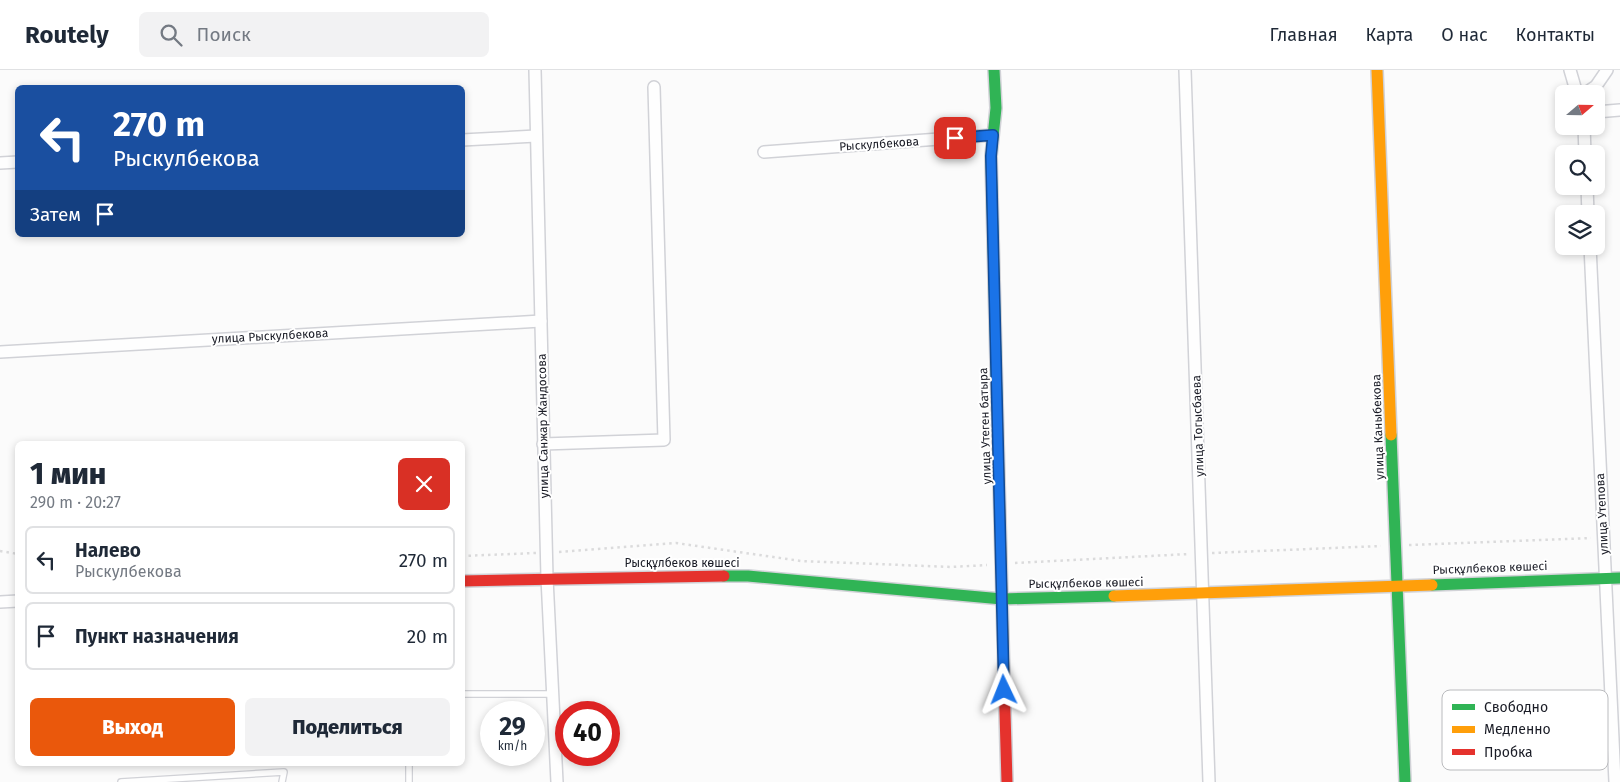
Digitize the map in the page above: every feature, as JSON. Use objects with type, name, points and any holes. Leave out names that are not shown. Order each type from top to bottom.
[{"type":"street","name":"улица Санжар Жандосова","points":[[534,70],[546,553],[557,782]]},
{"type":"street","name":"улица Утеген батыра","points":[[994,70],[996,108],[991,156],[1007,782]]},
{"type":"street","name":"улица Тогысбаева","points":[[1185,70],[1209,782]]},
{"type":"street","name":"улица Каныбекова","points":[[1377,70],[1405,782]]},
{"type":"street","points":[[1570,70],[1574,85]]},
{"type":"street","points":[[1597,85],[1607,70]]},
{"type":"street","points":[[543,444],[664,440],[654,87]]},
{"type":"street","points":[[1605,111],[1620,110]]},
{"type":"street","name":"Рыскулбекова","points":[[764,152],[993,135]]},
{"type":"street","points":[[465,140],[536,136]]},
{"type":"street","points":[[0,163],[15,162]]},
{"type":"street","name":"улица Утепова","points":[[1590,255],[1615,782]]},
{"type":"street","name":"улица Рыскулбекова","points":[[0,352],[541,321]]},
{"type":"street","name":"Рысқұлбеков көшесі","points":[[465,581],[748,576],[1002,599],[1202,594],[1396,585],[1620,578]]},
{"type":"street","points":[[0,602],[15,601]]},
{"type":"lane","points":[[465,694],[553,694]]},
{"type":"lane","points":[[282,782],[284,766]]},
{"type":"lane","points":[[409,766],[409,782]]},
{"type":"lane","points":[[121,782],[284,772]]},
{"type":"path","points":[[465,556],[546,553],[676,543],[801,561],[951,567],[1202,553],[1604,537]]},
{"type":"path","points":[[0,551],[15,554]]},
{"type":"traffic: fast","points":[[994,70],[996,108],[991,156],[997,402]]},
{"type":"traffic: fast","points":[[1391,435],[1405,782]]},
{"type":"traffic: fast","points":[[724,576],[748,576],[1002,599],[1114,596]]},
{"type":"traffic: fast","points":[[1432,585],[1620,578]]},
{"type":"traffic: slow","points":[[1377,70],[1391,435]]},
{"type":"traffic: slow","points":[[997,402],[1004,678]]},
{"type":"traffic: slow","points":[[1114,596],[1432,585]]},
{"type":"traffic: jam","points":[[465,581],[724,576]]},
{"type":"traffic: jam","points":[[1004,678],[1007,782]]},
{"type":"route","points":[[955,138],[993,135],[991,156],[1004,690]]}]
